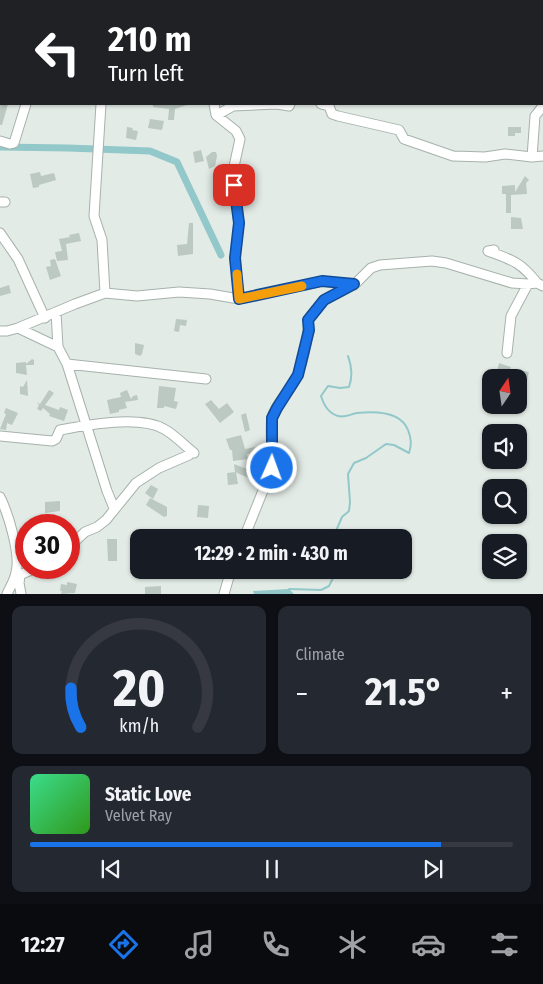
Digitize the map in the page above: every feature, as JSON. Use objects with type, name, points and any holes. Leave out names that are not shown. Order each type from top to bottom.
[{"type":"street","points":[[0,141],[10,144],[14,143],[26,105]]},
{"type":"street","points":[[101,105],[94,216],[102,240],[105,293]]},
{"type":"street","points":[[214,105],[217,115],[236,131],[240,139],[234,168],[239,223],[235,258],[239,299]]},
{"type":"street","points":[[217,115],[234,106],[256,105]]},
{"type":"street","points":[[325,105],[329,106],[332,114],[399,130],[404,139],[453,156],[485,157],[505,154],[532,157],[543,156]]},
{"type":"street","points":[[532,157],[536,116],[543,106]]},
{"type":"street","points":[[0,233],[18,259],[45,318]]},
{"type":"street","points":[[494,250],[488,251],[510,259],[527,270],[536,284]]},
{"type":"street","points":[[248,529],[272,468],[273,414],[298,375],[309,330],[308,320],[324,300],[354,284],[371,268],[380,265],[432,261],[446,263],[504,281],[536,284]]},
{"type":"street","points":[[0,339],[4,331],[45,318],[105,293],[137,296],[179,292],[210,294],[239,299],[322,281],[354,284]]},
{"type":"street","points":[[506,353],[511,316],[536,284]]},
{"type":"street","points":[[56,312],[58,347],[67,364],[114,508]]},
{"type":"street","points":[[18,328],[58,347]]},
{"type":"street","points":[[67,364],[206,379]]},
{"type":"street","points":[[0,436],[52,441],[56,439],[60,430],[128,421],[160,427],[194,453],[190,452],[188,455],[159,468],[139,481],[114,508],[106,520],[80,537]]},
{"type":"street","points":[[0,497],[3,510],[13,532],[15,548]]},
{"type":"street","points":[[7,594],[15,579]]},
{"type":"street","points":[[19,579],[22,594]]},
{"type":"street","points":[[224,594],[228,579]]},
{"type":"water","points":[[289,589],[294,594],[254,594],[253,591]]},
{"type":"building","points":[[0,105],[8,105],[2,125],[0,125]]},
{"type":"building","points":[[153,105],[187,105],[175,109],[174,120],[168,120],[169,109],[153,107]]},
{"type":"building","points":[[150,119],[164,121],[162,130],[148,128]]},
{"type":"building","points":[[127,127],[138,131],[136,140],[126,138]]},
{"type":"building","points":[[508,127],[521,127],[521,133],[515,133],[515,136],[508,136]]},
{"type":"building","points":[[201,150],[204,161],[195,163],[193,152]]},
{"type":"building","points":[[212,152],[216,152],[217,156],[215,166],[209,169],[206,157]]},
{"type":"building","points":[[40,172],[41,176],[54,173],[56,180],[33,188],[30,174]]},
{"type":"building","points":[[525,176],[529,180],[526,183],[527,194],[511,195],[511,213],[506,213],[506,194],[502,194],[502,186],[515,185],[515,192]]},
{"type":"building","points":[[511,217],[521,218],[523,229],[511,229]]},
{"type":"building","points":[[189,223],[193,223],[193,254],[178,256],[177,245],[187,244]]},
{"type":"building","points":[[79,233],[81,241],[66,244],[68,260],[57,261],[55,252],[62,251],[59,239]]},
{"type":"building","points":[[55,259],[61,276],[50,280],[46,267],[51,266],[50,260]]},
{"type":"building","points":[[9,285],[11,293],[0,296],[0,288]]},
{"type":"building","points":[[176,319],[187,320],[186,326],[180,325],[179,332],[174,331]]},
{"type":"building","points":[[135,343],[144,345],[140,356],[135,354]]},
{"type":"building","points":[[32,359],[34,360],[34,365],[26,365],[27,375],[16,373],[16,363],[26,362],[26,364]]},
{"type":"building","points":[[499,363],[511,367],[510,369],[497,369]]},
{"type":"building","points":[[27,380],[28,396],[20,394],[20,386],[23,387]]},
{"type":"building","points":[[159,386],[176,388],[174,401],[178,402],[176,409],[164,406],[164,408],[157,408]]},
{"type":"building","points":[[49,390],[54,393],[45,405],[59,410],[60,407],[68,410],[64,421],[49,416],[50,414],[43,408],[41,411],[37,409],[39,405],[37,402],[40,404]]},
{"type":"building","points":[[127,390],[131,399],[137,395],[138,400],[125,402],[127,408],[110,414],[107,400],[121,397],[120,393]]},
{"type":"building","points":[[211,400],[219,409],[227,403],[234,412],[220,423],[205,404]]},
{"type":"building","points":[[6,408],[18,413],[12,425],[7,423],[6,430],[0,429],[6,414],[4,413]]},
{"type":"building","points":[[246,413],[250,430],[245,432],[241,415]]},
{"type":"building","points":[[241,435],[245,449],[255,447],[256,452],[247,454],[248,459],[233,461],[232,450],[230,450],[226,439]]},
{"type":"building","points":[[234,464],[252,471],[249,478],[235,472]]},
{"type":"building","points":[[236,472],[238,484],[228,485],[227,473]]},
{"type":"building","points":[[151,485],[158,489],[153,499],[145,493]]},
{"type":"building","points":[[150,498],[167,507],[167,516],[164,517],[146,505]]},
{"type":"building","points":[[60,501],[60,511],[45,513],[45,502]]},
{"type":"building","points":[[198,505],[209,506],[208,518],[197,517]]},
{"type":"building","points":[[107,539],[117,539],[117,561],[108,561]]},
{"type":"building","points":[[67,582],[77,584],[75,593],[61,594],[61,584],[67,585]]},
{"type":"building","points":[[161,586],[161,594],[145,594],[145,587]]},
{"type":"waterway","points":[[0,147],[150,151],[177,162],[221,255]]},
{"type":"waterway","points":[[337,529],[342,517],[349,511],[348,474],[354,463],[366,458],[386,444],[394,445],[409,453],[411,444],[405,424],[394,416],[372,412],[341,416],[335,415],[327,408],[321,396],[328,386],[349,387],[352,372],[348,356]]},
{"type":"waterway","points":[[289,589],[321,590],[329,586],[332,579]]},
{"type":"slow traffic","points":[[237,274],[239,299],[302,286]]},
{"type":"route","points":[[234,185],[239,223],[235,258],[239,299],[322,281],[354,284],[324,300],[308,320],[309,330],[298,375],[272,418],[272,468]]}]
